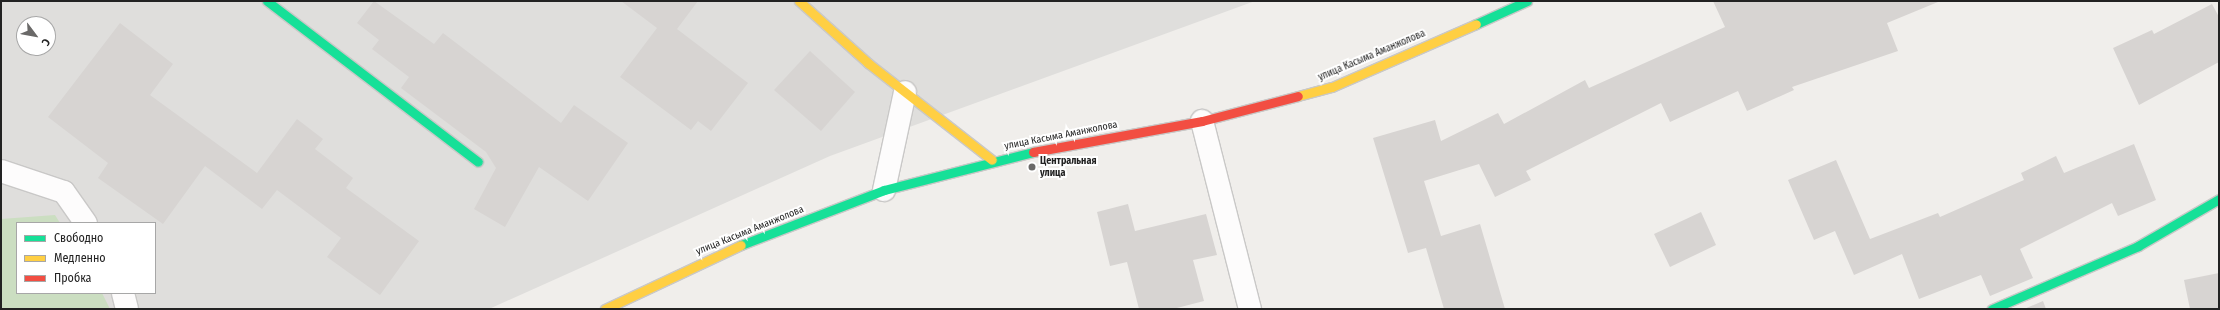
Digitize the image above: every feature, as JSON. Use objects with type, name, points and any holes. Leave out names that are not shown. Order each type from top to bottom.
[{"type":"main road","points":[[266,1],[478,162]]},
{"type":"main road","points":[[799,1],[906,92],[992,160]]},
{"type":"main road","name":"улица Касыма Аманжолова","points":[[605,309],[722,252],[884,190],[992,160],[1202,121],[1332,87],[1526,1]]},
{"type":"main road","points":[[1992,309],[2138,246],[2219,199]]},
{"type":"street","points":[[884,190],[906,92]]},
{"type":"street","points":[[1202,121],[1250,309]]},
{"type":"street","points":[[1,170],[64,192],[85,222]]},
{"type":"street","points":[[123,294],[127,309]]},
{"type":"shaded area","points":[[1,1],[1255,1],[830,156],[489,309],[1,309]]},
{"type":"green space","points":[[55,215],[59,222],[16,222],[16,294],[102,294],[110,309],[1,309],[1,219]]},
{"type":"building","points":[[374,1],[434,44],[443,33],[561,123],[574,105],[628,143],[588,201],[539,167],[505,227],[474,209],[496,168],[486,152],[401,88],[409,77],[372,49],[379,40],[357,23]]},
{"type":"building","points":[[621,1],[698,1],[677,29],[748,83],[711,131],[698,121],[691,130],[620,77],[657,28]]},
{"type":"building","points":[[1713,1],[1938,2],[1887,23],[1898,51],[1792,87],[1794,90],[1747,111],[1738,91],[1670,122],[1661,103],[1526,171],[1531,180],[1495,197],[1479,164],[1424,181],[1441,236],[1480,224],[1505,309],[1444,309],[1426,248],[1408,253],[1373,138],[1435,120],[1441,141],[1498,113],[1504,124],[1585,80],[1589,88],[1725,27]]},
{"type":"building","points":[[2212,4],[2219,17],[2219,62],[2139,105],[2113,48],[2152,30],[2154,34]]},
{"type":"building","points":[[120,23],[173,64],[150,95],[257,173],[297,119],[323,139],[315,149],[353,178],[346,188],[419,241],[380,295],[327,257],[341,238],[277,190],[262,209],[205,166],[163,224],[98,178],[108,163],[48,117]]},
{"type":"building","points":[[810,51],[855,92],[821,131],[774,90]]},
{"type":"building","points":[[2134,144],[2156,200],[2118,216],[2112,203],[2020,249],[2033,278],[1990,296],[1981,275],[1919,299],[1902,254],[1854,275],[1835,231],[1814,240],[1788,180],[1836,160],[1870,239],[1938,213],[1940,217],[2024,180],[2021,173],[2056,156],[2064,173]]},
{"type":"building","points":[[1128,204],[1135,231],[1206,214],[1217,255],[1193,260],[1204,301],[1173,309],[1139,309],[1127,262],[1110,266],[1097,212]]},
{"type":"building","points":[[1701,212],[1716,245],[1670,267],[1654,234]]},
{"type":"building","points":[[2219,273],[2219,309],[2190,309],[2184,280]]},
{"type":"building","points":[[2043,301],[2046,309],[2024,309]]},
{"type":"traffic: fast","points":[[267,1],[478,162]]},
{"type":"traffic: fast","points":[[1476,24],[1527,1]]},
{"type":"traffic: fast","points":[[741,245],[884,190],[1033,152]]},
{"type":"traffic: fast","points":[[1992,309],[2138,246],[2219,199]]},
{"type":"traffic: slow","points":[[799,1],[868,63],[992,160]]},
{"type":"traffic: slow","points":[[1298,96],[1332,87],[1476,24]]},
{"type":"traffic: slow","points":[[605,309],[741,245]]},
{"type":"traffic: jam","points":[[1033,152],[1202,121],[1298,96]]},
{"type":"place","name":"Центральная улица","points":[[1032,167]]}]
